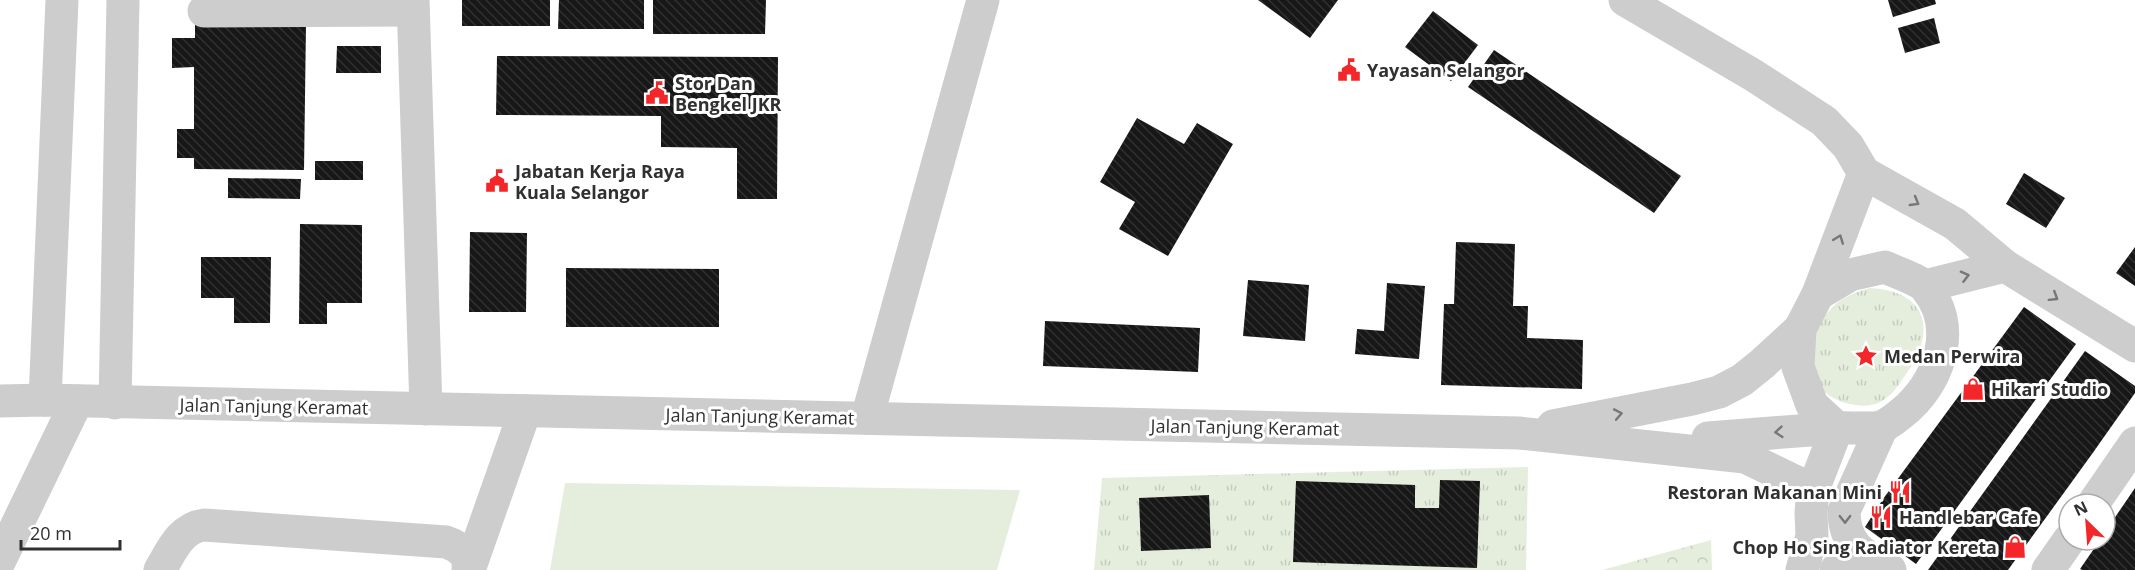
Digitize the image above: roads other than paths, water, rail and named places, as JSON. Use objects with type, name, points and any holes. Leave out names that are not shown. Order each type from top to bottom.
[{"type":"street","points":[[45,400],[62,0]]},
{"type":"street","points":[[115,403],[123,0]]},
{"type":"street","points":[[867,418],[983,0]]},
{"type":"street","points":[[1625,0],[1753,75],[1824,121],[1848,146],[1864,172],[1955,224],[2004,266],[2135,346]]},
{"type":"street","points":[[204,11],[413,5],[426,409]]},
{"type":"street","points":[[1519,433],[1692,399],[1719,392],[1742,380],[1800,329],[1818,294],[1864,172]]},
{"type":"street","points":[[1925,286],[2004,266]]},
{"type":"street","points":[[1631,444],[1882,426],[1902,413],[1921,395],[1937,368],[1943,346],[1941,313],[1925,286],[1885,267],[1850,275],[1818,294]]},
{"type":"street","points":[[1800,329],[1798,367],[1812,405],[1837,428]]},
{"type":"street","name":"Jalan Tanjung Keramat","points":[[0,400],[1519,433]]},
{"type":"street","points":[[0,560],[77,401]]},
{"type":"street","points":[[469,570],[525,411]]},
{"type":"street","points":[[1879,564],[1852,544],[1844,526],[1844,511],[1882,426]]},
{"type":"street","points":[[1802,570],[1812,536],[1813,489],[1837,428]]},
{"type":"street","points":[[1519,433],[1745,457],[1813,489]]},
{"type":"street","points":[[2101,492],[2135,443]]},
{"type":"street","points":[[160,570],[187,530],[204,525],[446,542],[458,546],[466,555],[469,570]]},
{"type":"street","points":[[2048,570],[2061,552]]},
{"type":"street","points":[[1836,570],[1879,564]]},
{"type":"place","name":"Yayasan Selangor","points":[[1349,70]]},
{"type":"place","name":"Stor Dan Bengkel JKR","points":[[657,93]]},
{"type":"place","name":"Jabatan Kerja Raya Kuala Selangor","points":[[497,181]]},
{"type":"place","name":"Medan Perwira","points":[[1866,356]]},
{"type":"place","name":"Hikari Studio","points":[[1973,389]]},
{"type":"place","name":"Restoran Makanan Mini","points":[[1900,492]]},
{"type":"place","name":"Handlebar Cafe","points":[[1881,517]]},
{"type":"place","name":"Chop Ho Sing Radiator Kereta","points":[[2015,547]]}]
